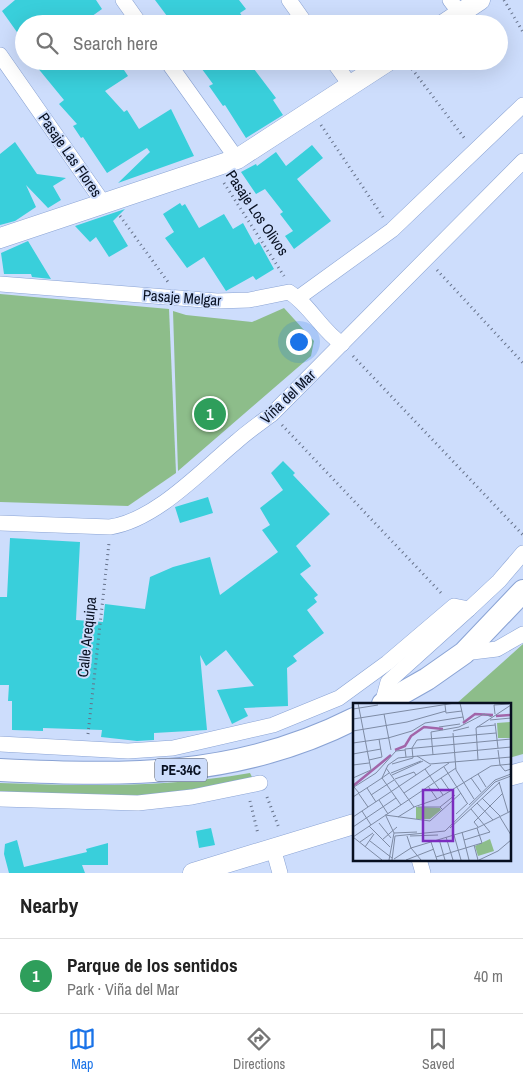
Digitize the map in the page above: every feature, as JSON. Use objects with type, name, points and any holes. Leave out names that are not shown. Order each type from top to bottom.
[{"type":"main road","points":[[385,703],[427,679],[464,653],[523,591]]},
{"type":"main road","name":"PE-34C","points":[[0,770],[104,774],[175,771],[249,758],[284,747],[353,719]]},
{"type":"street","points":[[123,0],[134,15]]},
{"type":"street","points":[[289,0],[300,15]]},
{"type":"street","points":[[451,12],[480,0]]},
{"type":"street","name":"Pasaje Las Flores","points":[[0,55],[104,204]]},
{"type":"street","points":[[173,70],[237,159]]},
{"type":"street","points":[[339,70],[351,86]]},
{"type":"street","points":[[0,238],[237,159],[375,70]]},
{"type":"street","points":[[342,344],[329,335],[298,298],[392,230],[523,105]]},
{"type":"street","name":"Viña del Mar","points":[[0,522],[121,526],[139,518],[161,503],[193,480],[236,442],[272,414],[522,164]]},
{"type":"street","name":"Pasaje Melgar","points":[[0,284],[217,301],[249,300],[289,292],[298,298]]},
{"type":"street","points":[[0,744],[128,751],[173,748],[273,725],[339,698],[499,581],[523,553]]},
{"type":"street","points":[[383,703],[388,682],[461,608]]},
{"type":"street","points":[[464,653],[496,649],[523,634]]},
{"type":"street","points":[[273,725],[284,747]]},
{"type":"street","points":[[34,772],[38,747]]},
{"type":"street","points":[[173,748],[175,771]]},
{"type":"street","points":[[510,776],[523,772]]},
{"type":"street","points":[[0,799],[138,803],[192,797],[260,783]]},
{"type":"street","points":[[193,873],[353,824]]},
{"type":"street","points":[[273,848],[280,873]]},
{"type":"street","points":[[418,860],[423,873]]},
{"type":"path","points":[[504,0],[523,32]]},
{"type":"path","points":[[413,70],[474,152]]},
{"type":"path","points":[[312,112],[392,230]]},
{"type":"path","name":"Pasaje Los Olivos","points":[[213,168],[283,271]]},
{"type":"path","name":"Pasaje Las Flores","points":[[104,204],[116,210],[180,298]]},
{"type":"path","points":[[427,260],[523,363]]},
{"type":"path","points":[[342,344],[523,535]]},
{"type":"path","points":[[272,414],[461,608]]},
{"type":"path","name":"Calle Arequipa","points":[[87,749],[110,527]]},
{"type":"path","points":[[260,783],[250,798],[273,848]]},
{"type":"path","points":[[260,783],[273,848]]},
{"type":"green space","points":[[0,294],[169,309],[176,473],[128,506],[0,502]]},
{"type":"green space","points":[[284,308],[314,341],[311,356],[178,471],[173,311],[186,315],[252,322]]},
{"type":"green space","points":[[523,644],[523,754],[510,758],[510,703],[457,703]]},
{"type":"green space","points":[[250,773],[253,779],[142,798],[0,793],[0,783],[64,785],[156,784]]},
{"type":"building","points":[[15,0],[96,0],[102,9],[94,15],[15,15],[15,29],[2,11]]},
{"type":"building","points":[[155,0],[239,0],[246,9],[240,13],[241,15],[166,15]]},
{"type":"building","points":[[39,70],[124,70],[128,76],[105,91],[124,112],[127,110],[139,129],[171,109],[194,156],[118,183],[150,152],[147,148],[107,173],[83,137],[81,138],[73,126],[77,124],[59,104],[64,100]]},
{"type":"building","points":[[203,70],[255,70],[276,98],[273,100],[283,115],[246,138],[225,105],[223,106],[209,86],[213,84]]},
{"type":"building","points":[[15,142],[37,174],[66,178],[53,186],[61,200],[48,208],[26,185],[36,207],[15,221],[0,225],[0,154]]},
{"type":"building","points":[[312,145],[323,158],[297,179],[331,221],[294,249],[285,236],[293,231],[280,214],[283,212],[265,189],[256,194],[241,172],[256,164],[257,166],[276,152],[286,166]]},
{"type":"building","points":[[180,203],[182,206],[185,204],[199,228],[224,214],[233,229],[243,223],[255,245],[259,242],[274,269],[256,280],[253,276],[226,291],[204,257],[187,268],[165,238],[174,232],[163,214]]},
{"type":"building","points":[[125,209],[113,221],[128,246],[109,257],[96,237],[90,242],[75,226]]},
{"type":"building","points":[[28,241],[51,279],[32,277],[31,274],[4,274],[1,253]]},
{"type":"building","points":[[283,461],[295,473],[293,475],[330,514],[296,546],[311,566],[300,574],[318,595],[314,598],[317,602],[307,610],[324,633],[293,656],[297,661],[287,668],[288,706],[244,708],[248,716],[232,724],[217,690],[254,686],[226,650],[206,666],[200,655],[207,730],[154,733],[154,740],[137,741],[101,737],[102,730],[43,728],[43,731],[12,730],[12,701],[8,701],[9,685],[0,685],[0,597],[7,597],[10,538],[80,542],[76,620],[103,622],[105,604],[145,609],[150,577],[173,567],[210,557],[220,595],[278,552],[262,530],[270,525],[260,508],[283,490],[271,473]]},
{"type":"building","points":[[208,497],[213,513],[180,523],[175,507]]},
{"type":"building","points":[[211,828],[215,845],[199,848],[196,831]]},
{"type":"building","points":[[17,840],[24,867],[87,852],[86,849],[108,843],[108,865],[82,865],[85,873],[9,873],[4,854],[5,844]]},
{"type":"place","name":"Parque de los sentidos","points":[[210,414]]}]
